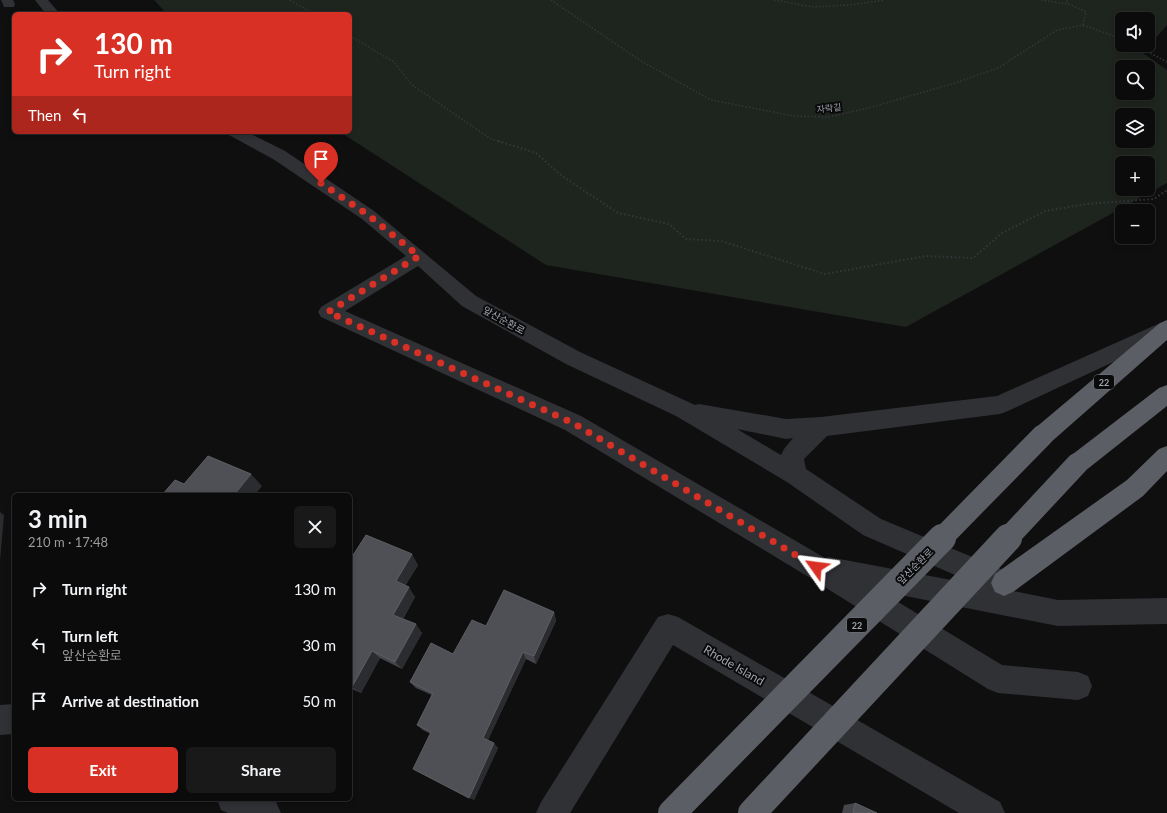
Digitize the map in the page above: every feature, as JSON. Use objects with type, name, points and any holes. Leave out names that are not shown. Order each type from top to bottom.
[{"type":"highway","name":"앞산순환로","points":[[672,813],[1042,436],[1167,328]]},
{"type":"highway","points":[[752,813],[1077,464],[1167,394]]},
{"type":"highway","points":[[1004,582],[1135,488],[1167,456]]},
{"type":"street","points":[[41,0],[51,12]]},
{"type":"street","name":"앞산순환로","points":[[239,134],[279,155],[368,215],[419,256],[469,301],[573,358],[684,410],[795,475],[872,527],[1004,582]]},
{"type":"street","points":[[419,256],[328,312],[573,423],[816,567],[998,679],[1078,686]]},
{"type":"street","points":[[684,410],[786,429],[821,427],[1000,405],[1167,328]]},
{"type":"street","points":[[795,475],[792,456],[821,427]]},
{"type":"street","points":[[816,567],[1058,613],[1167,611]]},
{"type":"street","name":"Rhode Island","points":[[552,813],[668,627],[989,813]]},
{"type":"street","points":[[0,720],[12,719]]},
{"type":"street","points":[[237,801],[265,813]]},
{"type":"path","points":[[290,0],[311,12]]},
{"type":"path","name":"자락길","points":[[551,0],[641,61],[711,100],[794,116],[829,117],[872,108],[955,83],[998,68],[1057,30],[1083,25]]},
{"type":"path","points":[[774,0],[813,7],[849,5],[885,0]]},
{"type":"path","points":[[1041,0],[1069,4],[1086,12],[1083,25],[1115,36]]},
{"type":"path","points":[[1066,0],[1069,4]]},
{"type":"path","points":[[352,37],[394,62],[412,85],[492,139],[536,153],[562,176],[618,213],[669,224],[686,239],[721,241],[825,274],[926,256],[973,258],[1002,233],[1044,211],[1087,204],[1154,199],[1167,190]]},
{"type":"path","points":[[1148,52],[1167,62]]},
{"type":"shaded area","points":[[154,0],[1167,0],[1167,25],[1155,39],[1155,12],[1115,12],[1115,52],[1144,52],[1143,53],[1153,60],[1115,60],[1115,100],[1155,100],[1155,62],[1167,70],[1167,183],[1155,190],[1155,156],[1115,156],[1115,196],[1143,196],[1129,204],[1115,204],[1115,212],[906,327],[546,265],[343,134],[352,134],[352,12],[165,12]]},
{"type":"building","points":[[208,456],[251,474],[236,493],[164,493],[175,480],[184,484]]},
{"type":"building","points":[[366,535],[412,554],[396,581],[409,587],[393,615],[416,624],[395,662],[372,651],[352,687],[352,557]]},
{"type":"building","points":[[504,590],[554,612],[534,656],[523,652],[483,738],[494,743],[469,798],[413,769],[431,732],[417,725],[433,693],[410,682],[431,643],[453,654],[472,620],[486,626]]},
{"type":"building","points":[[855,803],[877,813],[853,813]]},
{"type":"route","points":[[321,183],[368,215],[419,256],[328,312],[573,423],[816,567]]}]
